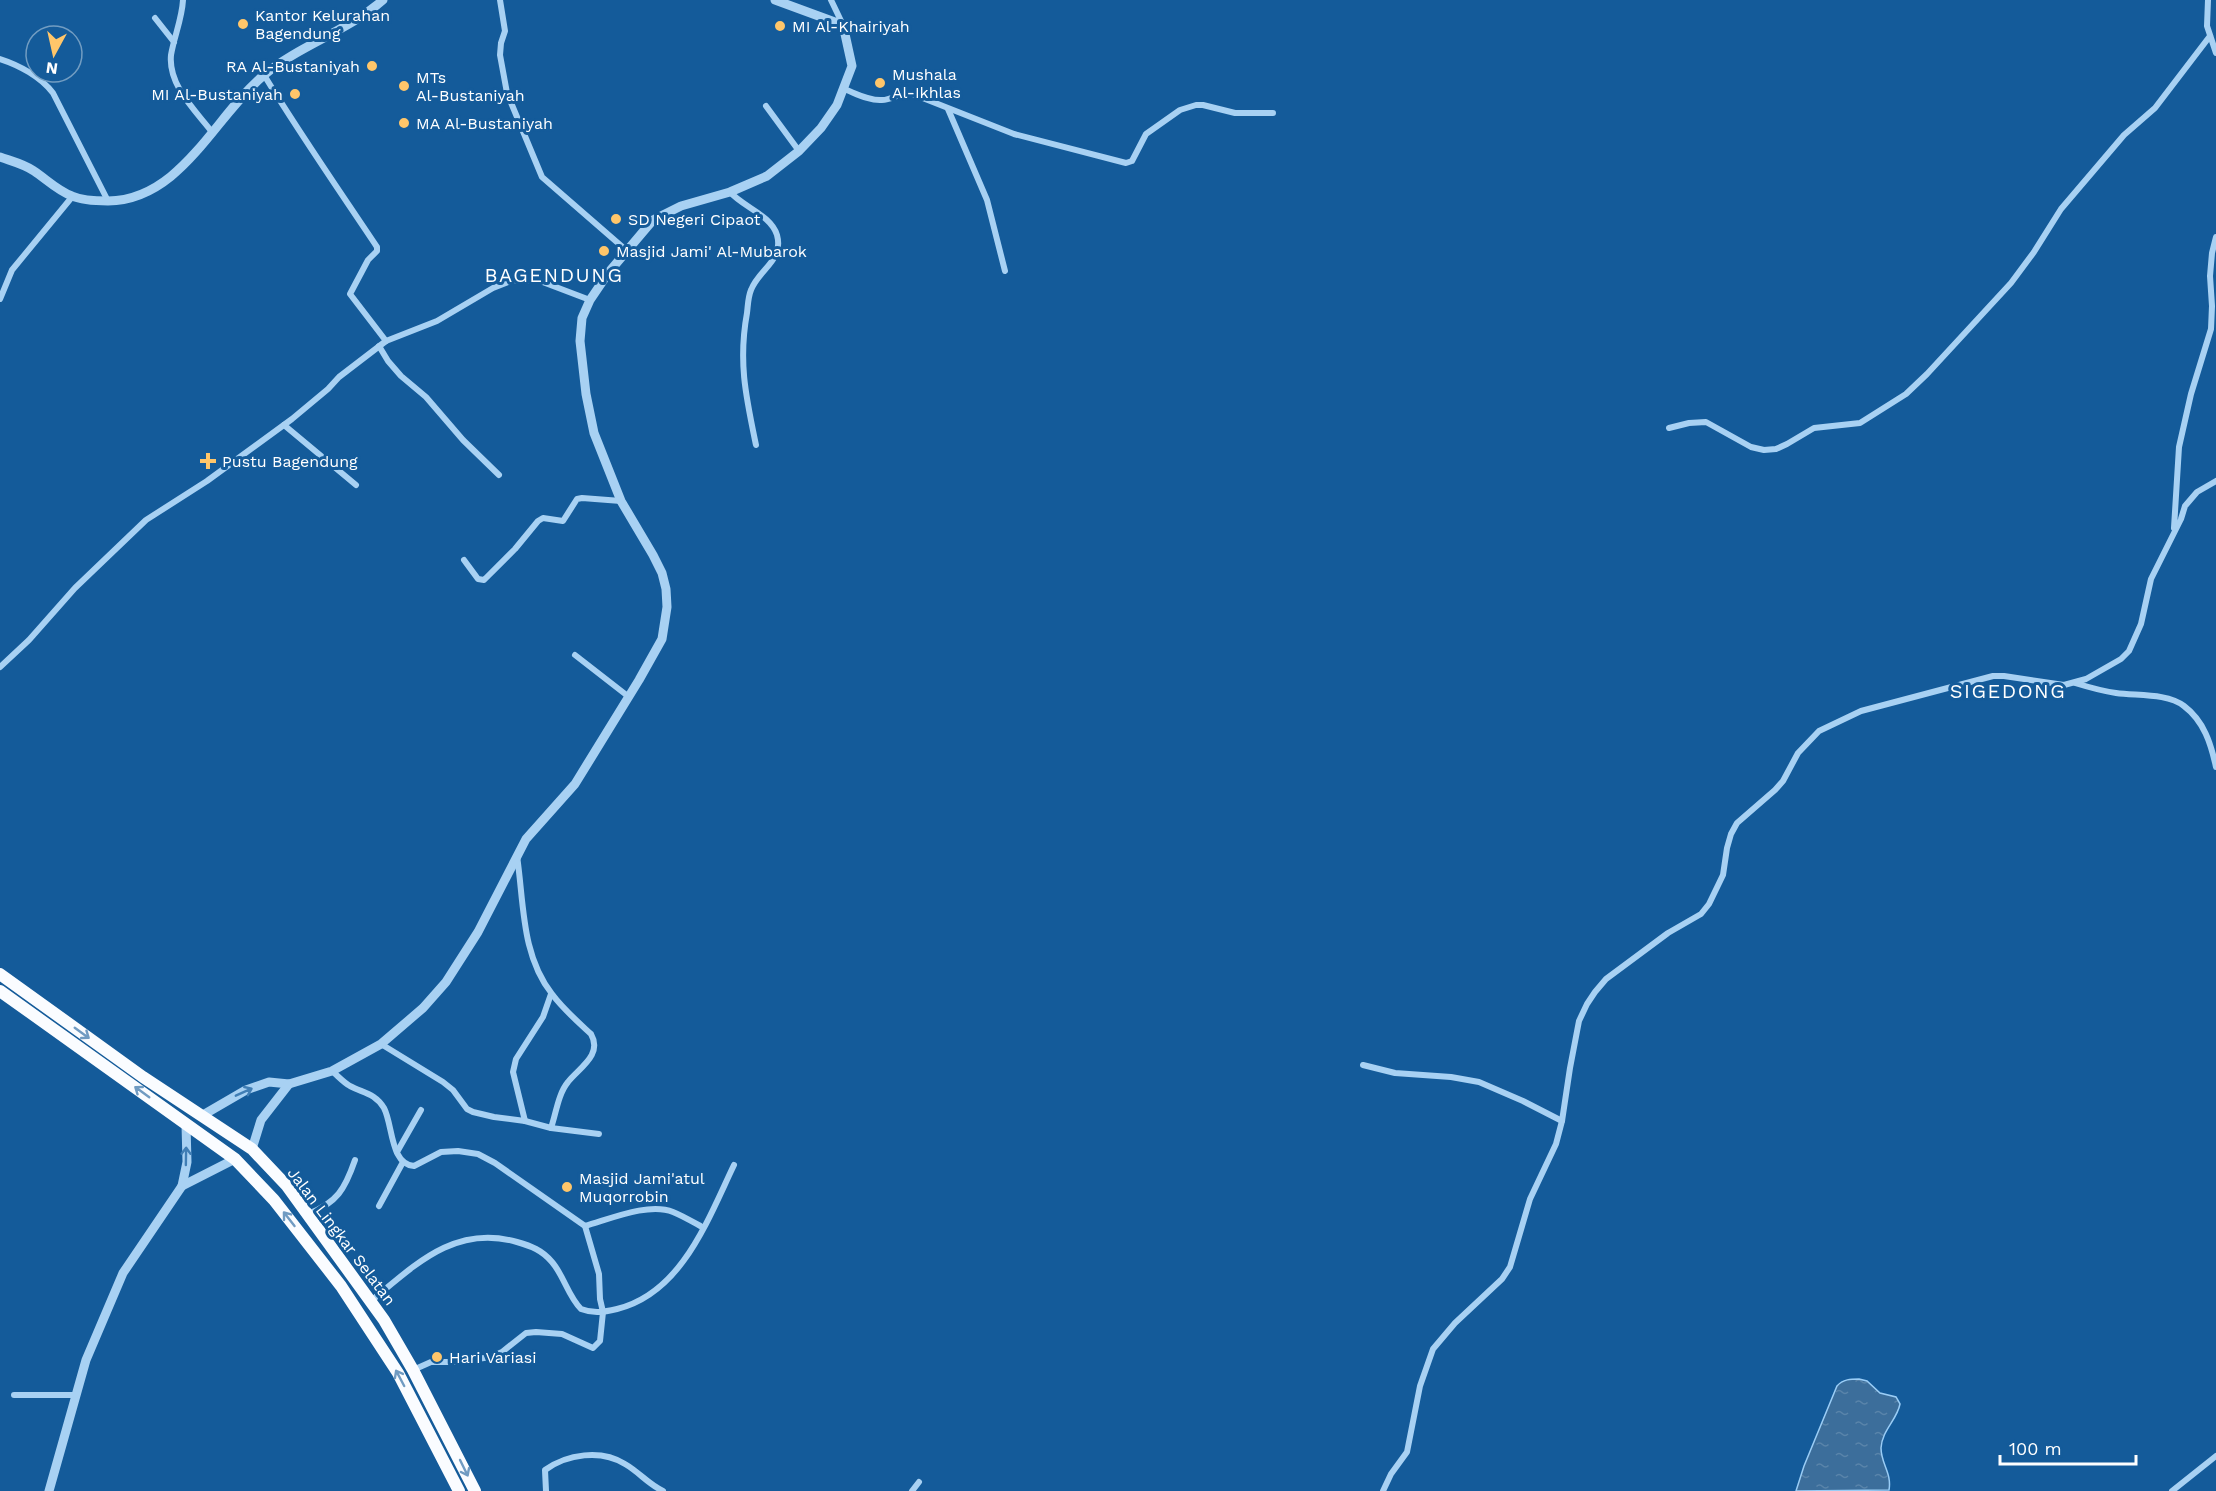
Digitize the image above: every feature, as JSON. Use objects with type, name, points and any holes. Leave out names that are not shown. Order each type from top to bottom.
[{"type":"highway","name":"Jalan Lingkar Selatan","points":[[0,974],[142,1077],[252,1149],[287,1186],[384,1320],[453,1445],[475,1491]]},
{"type":"highway","name":"Jalan Lingkar Selatan","points":[[0,991],[235,1159],[274,1200],[341,1286],[398,1373],[459,1491]]},
{"type":"highway","points":[[43,1022],[52,1011]]},
{"type":"highway","points":[[369,1328],[384,1320]]},
{"type":"street","points":[[183,0],[171,57],[175,81],[212,132]]},
{"type":"street","points":[[0,157],[32,170],[72,197],[108,201],[134,198],[154,189],[185,163],[242,96],[264,75],[317,40],[371,11],[383,0]]},
{"type":"street","points":[[500,0],[505,31],[500,55],[507,93],[542,177],[626,250]]},
{"type":"street","points":[[775,0],[843,25]]},
{"type":"street","points":[[203,1115],[228,1099],[269,1082],[289,1084],[332,1071],[381,1044],[423,1008],[446,982],[478,932],[517,855],[533,829],[575,784],[662,639],[667,607],[662,573],[621,501],[594,433],[586,394],[580,331],[582,318],[590,300],[626,250],[653,220],[695,201],[730,192],[768,176],[799,152],[821,128],[837,105],[852,66],[843,25],[831,0]]},
{"type":"street","points":[[2208,0],[2207,26],[2216,53]]},
{"type":"street","points":[[155,18],[174,42]]},
{"type":"street","points":[[1669,428],[1706,422],[1751,447],[1764,450],[1776,449],[1814,428],[1860,423],[1906,394],[1928,374],[2011,283],[2034,252],[2061,208],[2124,135],[2155,108],[2210,36]]},
{"type":"street","points":[[0,59],[10,62],[46,84],[53,93],[108,201]]},
{"type":"street","points":[[264,75],[300,134],[377,247],[350,294],[386,340]]},
{"type":"street","points":[[844,88],[862,96],[882,100],[904,92],[910,93],[1014,134],[1126,163],[1132,161],[1146,134],[1180,110],[1196,105],[1246,114],[1272,113]]},
{"type":"street","points":[[766,106],[799,152]]},
{"type":"street","points":[[948,109],[987,201],[1005,271]]},
{"type":"street","points":[[730,192],[742,204],[769,222],[776,232],[779,245],[776,256],[757,278],[751,291],[742,351],[744,389],[756,445]]},
{"type":"street","points":[[0,299],[12,270],[72,197]]},
{"type":"street","points":[[2174,532],[2179,447],[2191,394],[2211,330],[2210,276],[2216,237]]},
{"type":"street","points":[[0,667],[29,640],[75,588],[146,520],[207,481],[284,425],[386,340],[436,321],[493,288],[513,280],[540,281],[590,300]]},
{"type":"street","points":[[379,346],[388,362],[400,376],[426,397],[463,440],[499,475]]},
{"type":"street","points":[[284,425],[357,485]]},
{"type":"street","points":[[1383,1491],[1390,1474],[1407,1452],[1420,1386],[1429,1358],[1455,1323],[1506,1274],[1530,1199],[1556,1144],[1579,1021],[1587,1004],[1606,979],[1668,933],[1701,914],[1709,904],[1723,875],[1727,848],[1737,823],[1775,790],[1783,781],[1798,753],[1819,731],[1861,711],[1993,676],[2064,685],[2074,683],[2086,679],[2121,658],[2129,651],[2141,624],[2151,579],[2190,499],[2216,481]]},
{"type":"street","points":[[464,560],[478,579],[484,580],[543,518],[563,521],[577,499],[621,501]]},
{"type":"street","points":[[575,655],[628,698]]},
{"type":"street","points":[[2074,683],[2118,693],[2162,697],[2184,705],[2206,732],[2211,742],[2216,767]]},
{"type":"street","points":[[517,855],[525,932],[537,969],[551,994],[591,1034],[595,1041],[594,1049],[587,1062],[568,1082],[551,1128]]},
{"type":"street","points":[[525,1121],[513,1072],[516,1059],[543,1017],[551,994]]},
{"type":"street","points":[[381,1044],[443,1082],[453,1090],[467,1109],[487,1116],[599,1134]]},
{"type":"street","points":[[1364,1065],[1395,1073],[1451,1077],[1479,1082],[1562,1121]]},
{"type":"street","points":[[332,1071],[351,1087],[372,1094],[383,1107],[393,1133],[396,1153],[403,1162],[414,1166],[441,1152],[458,1151],[478,1154],[495,1163],[585,1226],[597,1263],[603,1312],[600,1341],[590,1348],[562,1334],[536,1332],[526,1334],[502,1352],[491,1357],[456,1362],[431,1362],[413,1370]]},
{"type":"street","points":[[252,1149],[261,1120],[289,1084]]},
{"type":"street","points":[[396,1153],[421,1110]]},
{"type":"street","points":[[49,1491],[86,1360],[123,1273],[182,1186],[187,1162],[186,1125]]},
{"type":"street","points":[[182,1186],[235,1159]]},
{"type":"street","points":[[308,1215],[330,1204],[338,1196],[348,1181],[355,1160]]},
{"type":"street","points":[[379,1206],[403,1162]]},
{"type":"street","points":[[371,1301],[439,1250],[459,1240],[480,1237],[506,1239],[535,1247],[552,1262],[581,1309],[603,1312],[624,1307],[648,1296],[664,1284],[683,1261],[734,1165]]},
{"type":"street","points":[[585,1226],[651,1209],[672,1211],[702,1227]]},
{"type":"street","points":[[14,1395],[75,1395]]},
{"type":"street","points":[[546,1491],[545,1470],[556,1462],[572,1456],[611,1458],[625,1464],[649,1484],[663,1491]]},
{"type":"street","points":[[2172,1491],[2216,1456]]},
{"type":"street","points":[[912,1491],[919,1482]]},
{"type":"water","points":[[1850,1379],[1867,1381],[1880,1393],[1896,1397],[1900,1404],[1884,1436],[1881,1448],[1890,1484],[1889,1490],[1796,1491],[1837,1386]]},
{"type":"place","name":"Kantor Kelurahan Bagendung","points":[[243,24]]},
{"type":"place","name":"MI Al-Khairiyah","points":[[780,26]]},
{"type":"place","name":"RA Al-Bustaniyah","points":[[372,66]]},
{"type":"place","name":"Mushala Al-Ikhlas","points":[[880,83]]},
{"type":"place","name":"MTs Al-Bustaniyah","points":[[404,86]]},
{"type":"place","name":"MI Al-Bustaniyah","points":[[295,94]]},
{"type":"place","name":"MA Al-Bustaniyah","points":[[404,123]]},
{"type":"place","name":"SD Negeri Cipaot","points":[[616,219]]},
{"type":"place","name":"Masjid Jami' Al-Mubarok","points":[[604,251]]},
{"type":"place","name":"Pustu Bagendung","points":[[208,461]]},
{"type":"place","name":"Masjid Jami'atul Muqorrobin","points":[[567,1187]]},
{"type":"place","name":"Hari Variasi","points":[[437,1357]]},
{"type":"district","name":"BAGENDUNG","points":[[554,275]]},
{"type":"district","name":"SIGEDONG","points":[[2008,691]]}]
